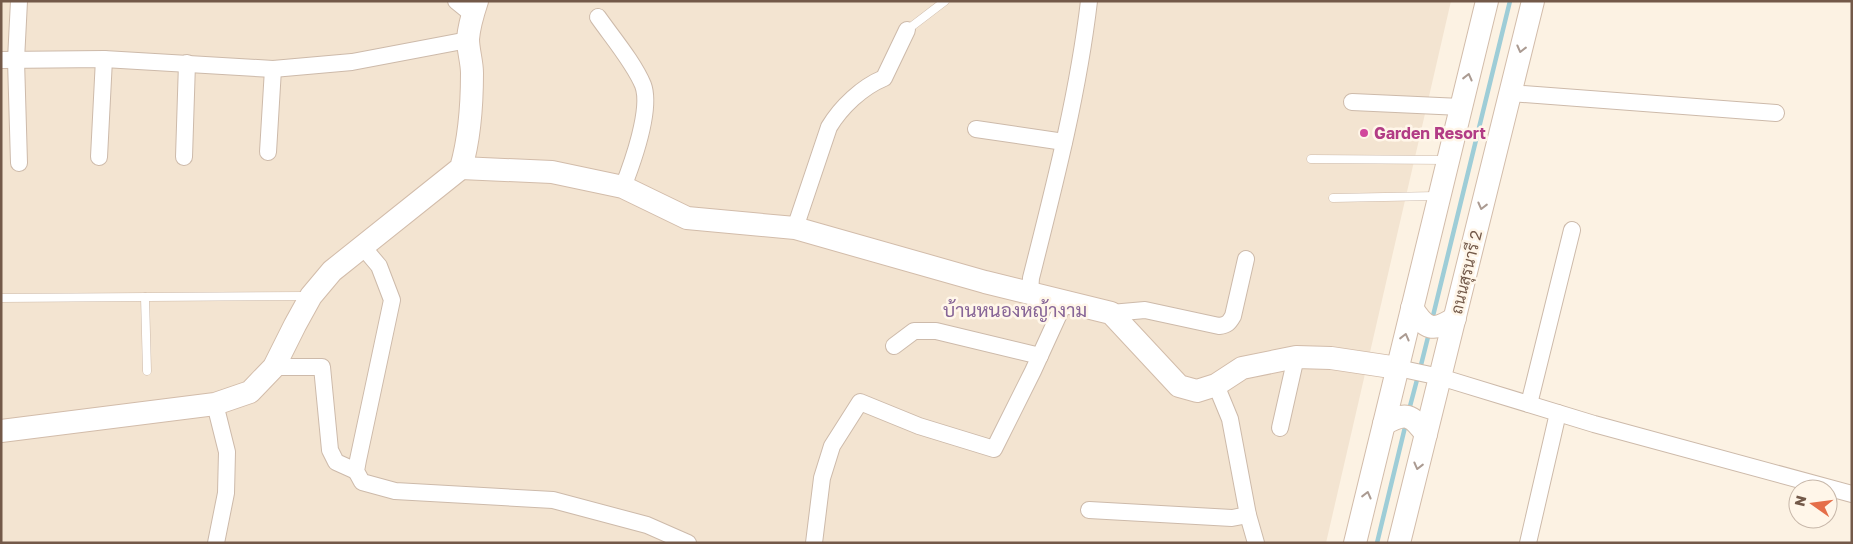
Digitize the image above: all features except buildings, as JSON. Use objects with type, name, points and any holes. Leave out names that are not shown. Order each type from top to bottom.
[{"type":"street","points":[[19,1],[9,60],[19,163]]},
{"type":"street","points":[[1030,292],[1031,278],[1064,142],[1081,56],[1089,1]]},
{"type":"street","points":[[1355,543],[1403,369],[1448,160],[1487,1]]},
{"type":"street","name":"ถนนสุรนารี 2","points":[[1399,543],[1422,429],[1435,376],[1533,1]]},
{"type":"street","points":[[1,431],[215,404],[250,392],[274,367],[312,296],[332,271],[461,168],[471,123],[472,72],[468,40],[468,5]]},
{"type":"street","points":[[598,17],[636,73],[643,85],[645,94],[637,146],[624,187]]},
{"type":"street","points":[[795,228],[828,127],[838,114],[870,84],[884,78],[907,30]]},
{"type":"street","points":[[9,60],[104,60],[273,69],[352,62],[468,40]]},
{"type":"street","points":[[100,157],[104,60]]},
{"type":"street","points":[[184,157],[187,63]]},
{"type":"street","points":[[268,152],[273,69]]},
{"type":"street","points":[[1510,93],[1776,113]]},
{"type":"street","points":[[1352,102],[1461,107]]},
{"type":"street","points":[[976,129],[1064,142]]},
{"type":"street","points":[[461,168],[552,172],[624,187],[686,218],[795,228],[985,282],[1111,313],[1145,310],[1219,326],[1230,322],[1233,316],[1246,259]]},
{"type":"street","points":[[1529,404],[1572,230]]},
{"type":"street","points":[[356,471],[392,300],[379,266],[363,247]]},
{"type":"street","points":[[814,543],[822,478],[832,446],[860,402],[919,426],[994,449],[1066,301]]},
{"type":"street","points":[[1111,313],[1179,386],[1197,391],[1216,385],[1242,368],[1296,357],[1331,358],[1403,369],[1435,376],[1558,413],[1852,494]]},
{"type":"street","points":[[1416,314],[1425,325],[1433,328],[1449,322]]},
{"type":"street","points":[[894,346],[914,331],[936,331],[1040,356]]},
{"type":"street","points":[[1280,428],[1296,357]]},
{"type":"street","points":[[274,367],[322,367],[330,450],[336,462],[356,471],[362,482],[395,491],[553,500],[647,526],[688,543]]},
{"type":"street","points":[[1216,385],[1230,419],[1248,515],[1256,543]]},
{"type":"street","points":[[215,404],[227,452],[226,493],[216,543]]},
{"type":"street","points":[[1528,543],[1558,413]]},
{"type":"street","points":[[1390,421],[1408,416],[1422,429]]},
{"type":"street","points":[[1089,510],[1232,518],[1248,515]]},
{"type":"lane","points":[[907,30],[945,1]]},
{"type":"lane","points":[[1311,159],[1448,160]]},
{"type":"lane","points":[[1333,198],[1440,196]]},
{"type":"lane","points":[[1,298],[312,296]]},
{"type":"lane","points":[[145,297],[147,372]]},
{"type":"shaded area","points":[[1,1],[1451,1],[1326,543],[1,543]]},
{"type":"waterway","points":[[1432,320],[1510,1]]},
{"type":"waterway","points":[[1420,369],[1429,333]]},
{"type":"waterway","points":[[1409,410],[1418,376]]},
{"type":"waterway","points":[[1377,543],[1406,423]]},
{"type":"place","name":"Garden Resort","points":[[1364,133]]},
{"type":"district","name":"บ้านหนองหญ้างาม","points":[[1015,309]]}]
